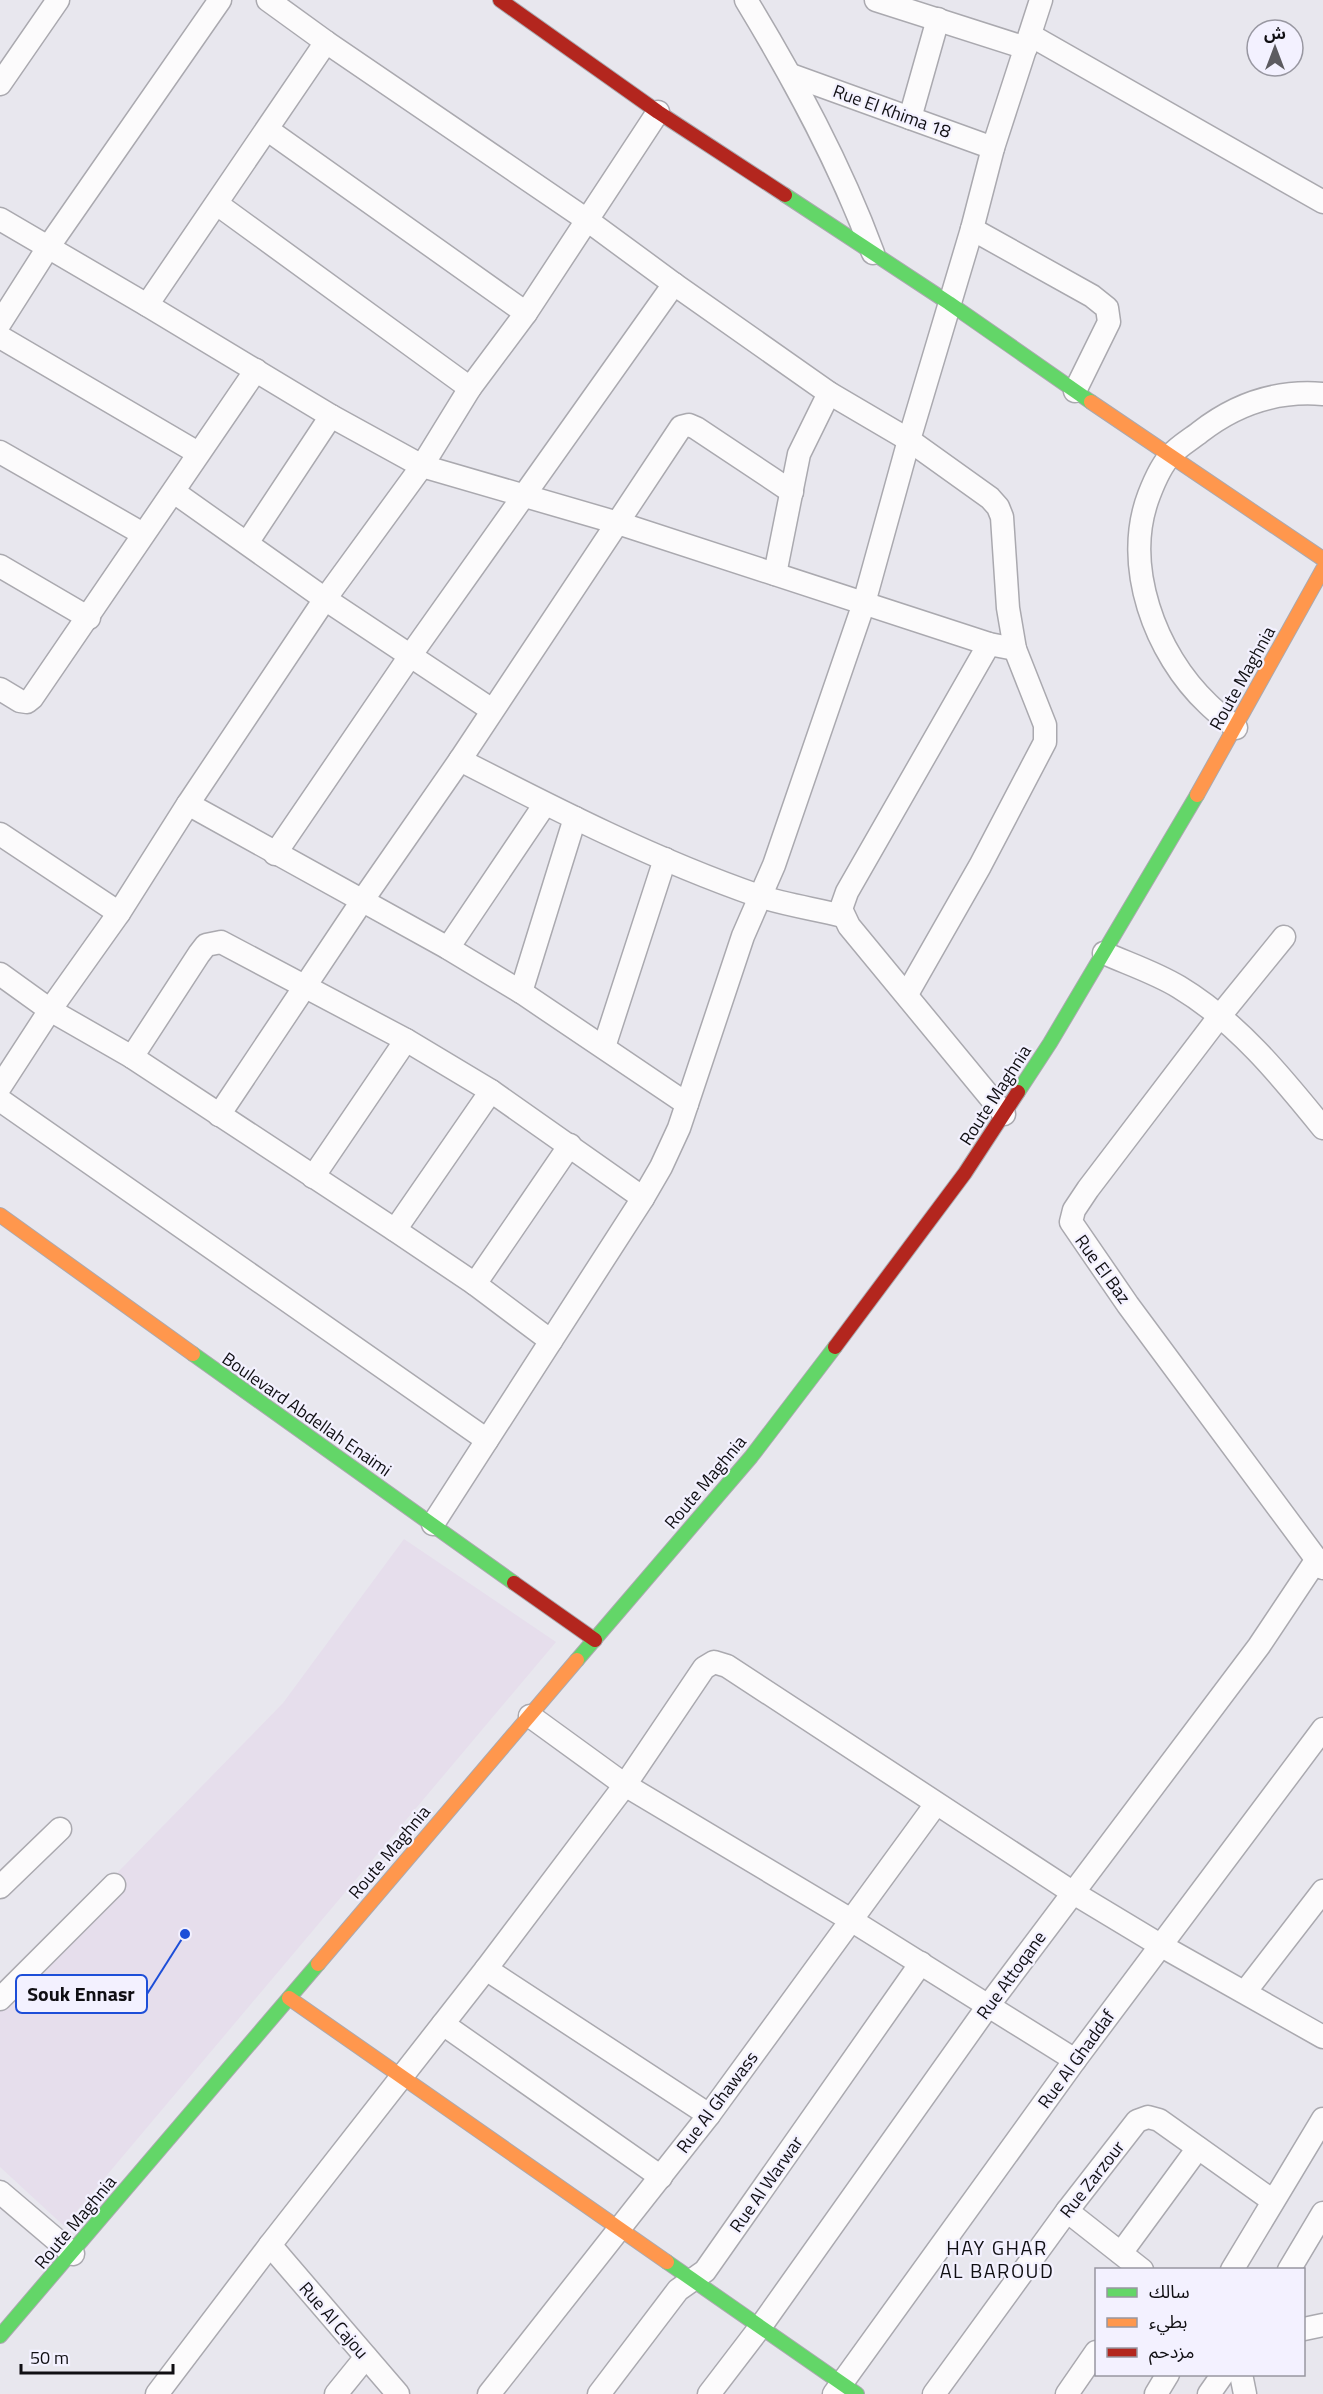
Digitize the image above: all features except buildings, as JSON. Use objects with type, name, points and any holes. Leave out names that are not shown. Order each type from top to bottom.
[{"type":"street","points":[[0,84],[58,0]]},
{"type":"street","points":[[0,323],[49,246],[220,0]]},
{"type":"street","points":[[268,0],[587,219],[674,284],[829,393],[909,440],[977,487],[998,507],[1004,531],[1006,586],[1015,649],[1047,734],[1042,750],[907,994]]},
{"type":"street","points":[[500,0],[658,112],[949,303],[1323,559]]},
{"type":"street","points":[[746,0],[791,75],[848,189],[873,253]]},
{"type":"street","points":[[876,0],[938,19],[1028,41],[1323,202]]},
{"type":"street","points":[[433,1524],[662,1167],[687,1104],[740,946],[793,813],[864,603],[909,440],[972,229],[993,148],[1041,0]]},
{"type":"street","points":[[910,118],[938,19]]},
{"type":"street","points":[[147,305],[326,42]]},
{"type":"street","name":"Rue El Khima 18","points":[[791,75],[993,148]]},
{"type":"street","points":[[0,1087],[50,1010],[119,913],[188,804],[325,599],[422,466],[470,388],[526,313],[658,112]]},
{"type":"street","points":[[268,130],[526,313]]},
{"type":"street","points":[[217,204],[470,388]]},
{"type":"street","points":[[0,219],[49,246],[332,417],[422,466],[618,523],[989,644],[1015,649]]},
{"type":"street","points":[[972,229],[1092,296],[1107,308],[1109,322],[1075,391]]},
{"type":"street","points":[[275,854],[410,656],[674,284]]},
{"type":"street","points":[[0,337],[198,453]]},
{"type":"street","points":[[0,689],[20,701],[27,702],[89,618],[143,534],[256,370]]},
{"type":"street","points":[[1236,728],[1207,704],[1181,673],[1159,637],[1146,598],[1139,559],[1140,528],[1154,484],[1170,456],[1208,426],[1238,408],[1268,397],[1304,392],[1323,394]]},
{"type":"street","points":[[775,574],[799,454],[829,393]]},
{"type":"street","points":[[247,543],[332,417]]},
{"type":"street","points":[[219,1115],[684,425],[696,428],[792,492]]},
{"type":"street","points":[[0,452],[143,534]]},
{"type":"street","points":[[174,492],[325,599],[492,710]]},
{"type":"street","points":[[0,566],[89,618]]},
{"type":"street","name":"Route Maghnia","points":[[0,2336],[73,2254],[215,2082],[751,1457],[826,1361],[959,1182],[1004,1114],[1104,954],[1236,728],[1323,569]]},
{"type":"street","points":[[989,644],[847,892],[841,909],[849,926],[1004,1114]]},
{"type":"street","points":[[459,760],[545,804],[665,859],[761,897],[843,916]]},
{"type":"street","points":[[188,804],[448,948],[522,992],[687,1104]]},
{"type":"street","points":[[448,948],[545,804]]},
{"type":"street","points":[[522,992],[575,818]]},
{"type":"street","points":[[0,834],[119,913]]},
{"type":"street","points":[[604,1047],[665,859]]},
{"type":"street","points":[[1219,1017],[1284,937]]},
{"type":"street","points":[[132,1057],[199,954],[206,945],[221,942],[406,1040],[491,1090],[643,1198]]},
{"type":"street","points":[[1104,954],[1179,987],[1219,1017],[1274,1068],[1323,1128]]},
{"type":"street","points":[[0,974],[50,1010],[132,1057],[395,1230],[475,1284],[551,1341]]},
{"type":"street","name":"Rue El Baz","points":[[1219,1017],[1088,1189],[1074,1210],[1071,1222],[1135,1314],[1320,1564]]},
{"type":"street","points":[[313,1177],[406,1040]]},
{"type":"street","points":[[395,1230],[491,1090]]},
{"type":"street","points":[[0,1100],[487,1440]]},
{"type":"street","points":[[475,1284],[570,1145]]},
{"type":"street","name":"Boulevard Abdellah Enaimi","points":[[0,1215],[595,1640]]},
{"type":"street","name":"Rue Attoqane","points":[[709,2394],[761,2326],[988,2006],[1320,1564]]},
{"type":"street","points":[[157,2394],[270,2245],[486,1969],[625,1785],[704,1668],[714,1662],[727,1666],[1072,1892],[1160,1945],[1323,2037]]},
{"type":"street","points":[[530,1716],[625,1785],[851,1920],[1075,2060]]},
{"type":"street","name":"Rue Al Ghaddaf","points":[[844,2390],[1075,2060],[1323,1729]]},
{"type":"street","name":"Rue Al Ghawass","points":[[489,2394],[709,2115],[936,1804]]},
{"type":"street","points":[[0,1887],[60,1829]]},
{"type":"street","points":[[0,1999],[114,1885]]},
{"type":"street","points":[[1245,1992],[1323,1891]]},
{"type":"street","name":"Rue Al Warwar","points":[[599,2394],[678,2290],[694,2281],[711,2263],[921,1964]]},
{"type":"street","points":[[486,1969],[709,2115]]},
{"type":"street","points":[[289,1998],[761,2326],[844,2390]]},
{"type":"street","points":[[444,2024],[661,2176]]},
{"type":"street","name":"Rue Zarzour","points":[[934,2394],[1067,2211],[1137,2121],[1148,2117],[1159,2120],[1198,2148]]},
{"type":"street","points":[[1233,2268],[1323,2120]]},
{"type":"street","points":[[1121,2253],[1198,2148],[1273,2201]]},
{"type":"street","points":[[0,2192],[73,2254]]},
{"type":"street","points":[[1067,2211],[1140,2268]]},
{"type":"street","points":[[1290,2268],[1323,2213]]},
{"type":"street","name":"Rue Al Cajou","points":[[270,2245],[398,2394]]},
{"type":"street","points":[[1305,2329],[1323,2325]]},
{"type":"street","points":[[1067,2394],[1095,2353]]},
{"type":"street","points":[[336,2394],[366,2357]]},
{"type":"street","points":[[1156,2394],[1167,2376]]},
{"type":"street","points":[[1209,2394],[1222,2376]]},
{"type":"street","points":[[1241,2376],[1245,2394]]},
{"type":"shaded area","points":[[404,1539],[556,1642],[64,2226],[0,2167],[0,1997],[283,1703]]},
{"type":"traffic: fast","points":[[785,195],[949,303],[1091,402]]},
{"type":"traffic: fast","points":[[1018,1092],[1050,1043],[1197,795]]},
{"type":"traffic: fast","points":[[577,1660],[751,1457],[835,1347]]},
{"type":"traffic: fast","points":[[193,1354],[514,1583]]},
{"type":"traffic: fast","points":[[0,2336],[318,1964]]},
{"type":"traffic: fast","points":[[667,2262],[857,2394]]},
{"type":"traffic: slow","points":[[1091,402],[1323,559]]},
{"type":"traffic: slow","points":[[1197,795],[1323,569]]},
{"type":"traffic: slow","points":[[0,1215],[193,1354]]},
{"type":"traffic: slow","points":[[318,1964],[577,1660]]},
{"type":"traffic: slow","points":[[289,1998],[667,2262]]},
{"type":"traffic: jam","points":[[500,0],[658,112],[785,195]]},
{"type":"traffic: jam","points":[[835,1347],[965,1173],[1018,1092]]},
{"type":"traffic: jam","points":[[514,1583],[595,1640]]},
{"type":"place","name":"Souk Ennasr","points":[[185,1934]]},
{"type":"district","name":"HAY GHAR AL BAROUD","points":[[997,2258]]}]
